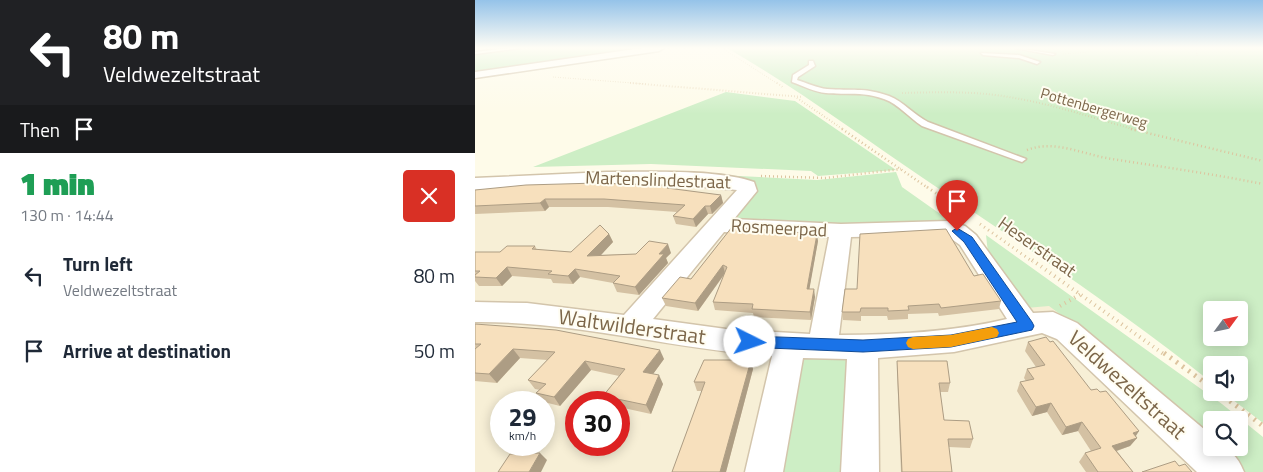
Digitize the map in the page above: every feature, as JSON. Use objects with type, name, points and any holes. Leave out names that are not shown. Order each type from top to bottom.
[{"type":"street","points":[[475,75],[509,70]]},
{"type":"street","name":"Martenslindestraat","points":[[475,184],[608,177],[699,179],[745,184],[747,191],[630,326]]},
{"type":"street","name":"Rosmeerpad","points":[[717,225],[841,231],[948,228],[965,235],[1027,326]]},
{"type":"street","name":"Rosmeerpad","points":[[823,346],[841,231]]},
{"type":"street","name":"Waltwilderstraat","points":[[475,312],[574,317],[730,341],[823,346],[863,346],[951,341],[1027,326]]},
{"type":"street","name":"Veldwezeltstraat","points":[[1027,326],[1047,322],[1067,331],[1225,472]]},
{"type":"street","points":[[764,472],[790,345]]},
{"type":"street","points":[[860,472],[863,346]]},
{"type":"lane","points":[[805,70],[795,76],[794,81],[825,91],[865,91],[895,101],[914,118],[925,124],[1022,159]]},
{"type":"path","name":"Heserstraat","points":[[755,70],[1081,294],[1203,381]]},
{"type":"path","points":[[547,77],[728,90],[797,98],[806,97]]},
{"type":"path","name":"Pottenbergerweg","points":[[871,93],[948,92],[1009,97],[1058,108],[1169,140],[1263,161]]},
{"type":"path","points":[[1013,156],[1037,146],[1053,146],[1110,159],[1188,169],[1263,184]]},
{"type":"path","points":[[1070,302],[1081,294]]},
{"type":"path","points":[[1230,401],[1263,426]]},
{"type":"shaded area","points":[[698,180],[948,225],[1039,294],[1203,430],[1203,456],[1233,456],[1252,472],[475,472],[475,185]]},
{"type":"green space","points":[[475,70],[502,70],[475,74]]},
{"type":"green space","points":[[763,70],[1263,70],[1263,423],[1234,401],[1248,401],[1248,356],[1203,356],[1203,376],[1069,277],[826,111]]},
{"type":"green space","points":[[726,92],[795,101],[896,170],[818,176],[811,171],[651,164],[533,167]]},
{"type":"green space","points":[[610,172],[680,173],[817,180],[896,172],[902,187],[953,223],[877,228],[729,223],[750,183],[501,177]]},
{"type":"green space","points":[[986,235],[1203,390],[1203,401],[1218,401],[1231,411],[1203,411],[1203,436],[1072,323],[1049,306],[1026,308],[988,253]]},
{"type":"green space","points":[[802,354],[852,354],[850,472],[778,472]]},
{"type":"green space","points":[[1248,425],[1263,437],[1263,472],[1245,472],[1226,456],[1248,456]]},
{"type":"building","points":[[597,183],[670,186],[667,188],[721,195],[710,206],[705,206],[693,219],[673,216],[685,205],[604,199],[545,199],[540,203],[475,206],[475,190],[526,185]]},
{"type":"building","points":[[600,225],[609,234],[587,256],[636,254],[649,241],[668,244],[659,254],[664,254],[635,287],[613,283],[620,276],[575,269],[568,276],[548,274],[552,271],[507,267],[496,278],[475,277],[480,271],[475,271],[475,252],[500,252],[507,246],[535,246],[532,249],[571,252]]},
{"type":"building","points":[[732,227],[817,234],[807,289],[814,289],[810,312],[752,309],[753,304],[713,302],[727,267],[723,265],[695,303],[662,298],[680,277],[691,279]]},
{"type":"building","points":[[946,229],[974,276],[983,274],[1001,301],[941,308],[939,304],[908,306],[909,310],[888,311],[888,308],[861,308],[860,312],[842,312],[845,289],[857,289],[860,234]]},
{"type":"building","points":[[475,324],[556,330],[660,350],[643,372],[659,375],[646,405],[630,402],[630,391],[607,391],[625,369],[585,361],[555,396],[555,391],[538,391],[546,384],[528,380],[555,352],[513,349],[489,374],[475,373],[475,349],[481,344],[475,344]]},
{"type":"building","points":[[1046,337],[1050,342],[1053,341],[1091,390],[1106,391],[1139,431],[1133,433],[1137,438],[1112,446],[1133,472],[1098,472],[1085,453],[1101,448],[1082,422],[1066,427],[1051,403],[1036,407],[1020,382],[1034,379],[1027,369],[1045,365],[1028,342]]},
{"type":"building","points":[[704,360],[751,360],[720,472],[672,472],[705,382],[694,382]]},
{"type":"building","points":[[897,361],[947,361],[950,383],[939,383],[944,420],[969,421],[973,439],[948,439],[952,472],[902,472]]},
{"type":"building","points":[[509,456],[538,456],[529,472],[498,472]]},
{"type":"building","points":[[1175,461],[1179,466],[1185,464],[1192,472],[1142,472]]},
{"type":"slow traffic","points":[[913,343],[951,341],[992,333]]},
{"type":"route","points":[[750,342],[790,345],[863,346],[951,341],[1027,326],[965,235],[957,231]]}]
